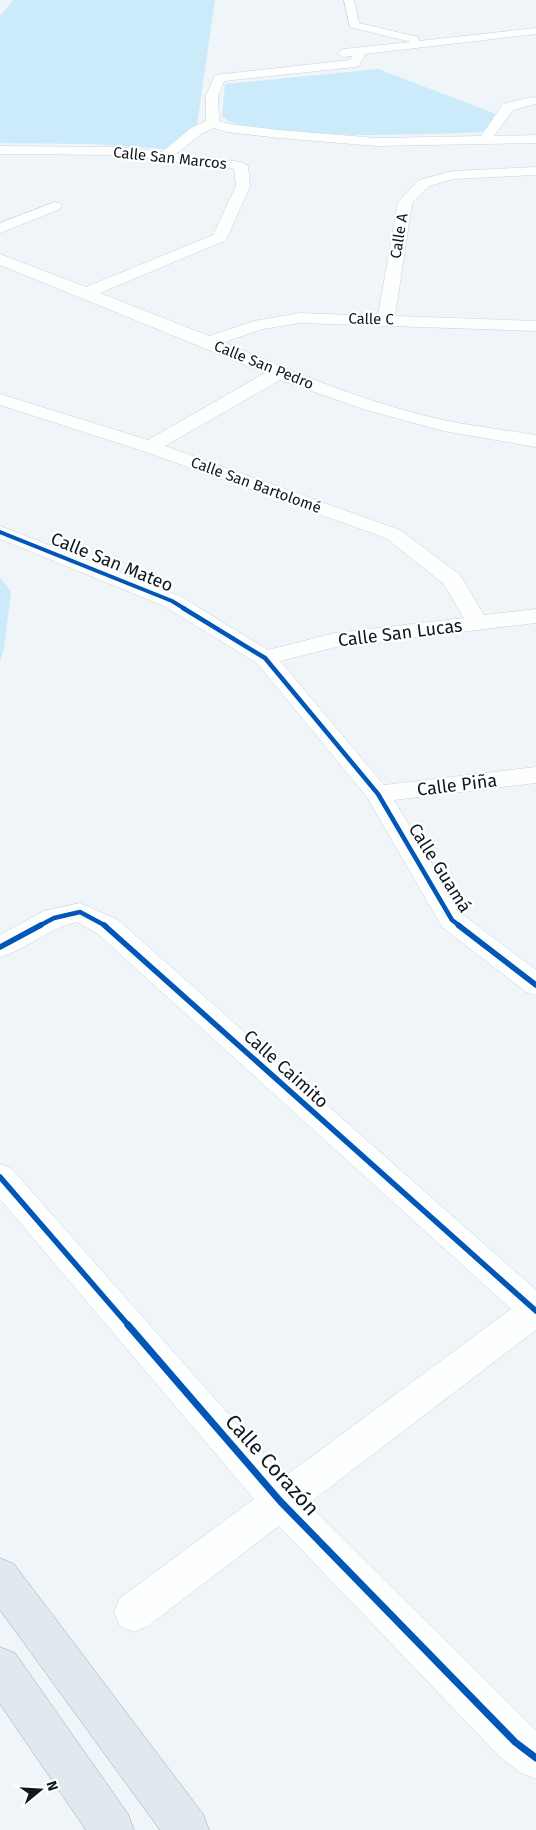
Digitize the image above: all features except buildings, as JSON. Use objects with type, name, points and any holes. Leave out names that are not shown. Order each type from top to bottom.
[{"type":"main road","points":[[0,1577],[187,1830]]},
{"type":"main road","points":[[0,1668],[112,1830]]},
{"type":"street","points":[[349,0],[354,25],[363,38],[397,48]]},
{"type":"street","points":[[354,25],[435,44]]},
{"type":"street","points":[[237,64],[435,44],[536,31]]},
{"type":"street","points":[[213,124],[212,96],[219,78],[355,63],[360,51]]},
{"type":"street","points":[[484,141],[508,107],[532,101]]},
{"type":"street","points":[[164,157],[196,130],[213,124],[228,128],[279,134],[377,142],[536,139]]},
{"type":"street","name":"Calle San Marcos","points":[[0,150],[121,152],[241,166],[242,186],[219,238],[86,293]]},
{"type":"street","name":"Calle A","points":[[386,319],[404,202],[424,183],[453,175],[536,171]]},
{"type":"street","points":[[0,228],[55,206]]},
{"type":"street","name":"Calle San Pedro","points":[[0,259],[208,342],[279,373],[372,406],[451,427],[536,441]]},
{"type":"street","points":[[0,276],[22,268]]},
{"type":"street","name":"Calle C","points":[[208,342],[260,325],[300,318],[386,319],[536,326]]},
{"type":"street","points":[[150,447],[279,373]]},
{"type":"street","name":"Calle San Bartolomé","points":[[0,399],[150,447],[393,534],[452,580],[478,623]]},
{"type":"street","name":"Calle San Mateo","points":[[0,532],[172,601],[265,658],[378,794]]},
{"type":"street","name":"Calle San Lucas","points":[[265,658],[335,640],[536,616]]},
{"type":"street","name":"Calle Piña","points":[[378,794],[536,775]]},
{"type":"street","name":"Calle Guamá","points":[[378,794],[452,920],[536,985]]},
{"type":"street","name":"Calle Caimito","points":[[0,948],[54,918],[80,912],[108,927],[536,1311]]},
{"type":"street","name":"Calle Corazón","points":[[0,1177],[280,1501],[515,1742],[536,1758]]},
{"type":"street","points":[[134,1612],[536,1311]]},
{"type":"shaded area","points":[[13,0],[215,0],[196,131],[177,150],[90,144],[0,143],[0,16]]},
{"type":"shaded area","points":[[378,69],[496,114],[486,132],[390,135],[305,134],[268,130],[239,125],[222,116],[225,84]]},
{"type":"shaded area","points":[[0,577],[11,592],[4,649],[0,662]]},
{"type":"cycle path","points":[[0,532],[172,601],[265,658],[378,794],[452,920],[536,985]]},
{"type":"cycle path","points":[[0,947],[54,918],[80,912],[108,927],[536,1311]]},
{"type":"cycle path","points":[[0,1177],[280,1501],[515,1742],[536,1758]]}]
